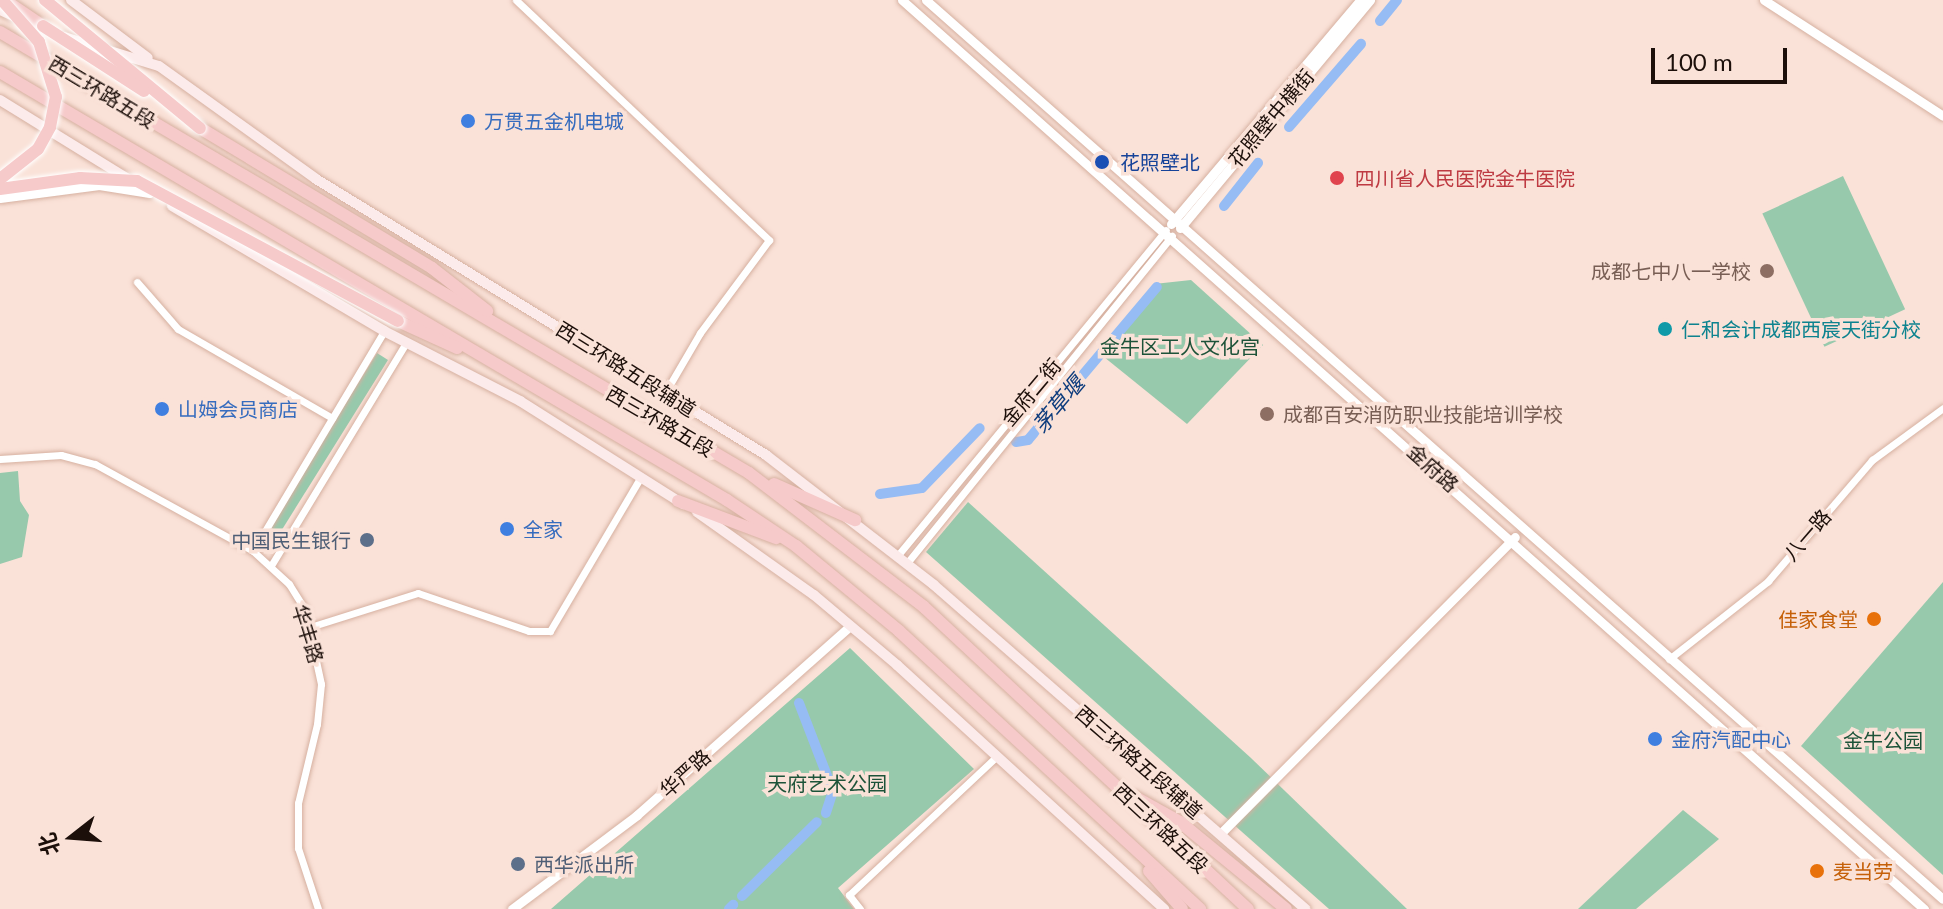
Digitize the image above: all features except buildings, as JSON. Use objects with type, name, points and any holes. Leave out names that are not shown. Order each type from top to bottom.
[{"type":"highway","points":[[3,0],[200,128],[432,268],[531,345]]},
{"type":"highway","points":[[0,179],[38,149],[50,127],[56,97],[39,42],[3,0]]},
{"type":"highway","points":[[45,0],[200,128]]},
{"type":"highway","name":"西三环路五段","points":[[0,32],[749,473],[924,607],[1248,909]]},
{"type":"highway","name":"西三环路五段","points":[[0,72],[511,371],[796,546],[899,631],[1200,909]]},
{"type":"highway","points":[[0,189],[80,178],[137,181],[398,321],[511,371]]},
{"type":"highway","points":[[749,473],[855,520]]},
{"type":"highway","points":[[678,501],[796,546]]},
{"type":"highway","points":[[1118,788],[1180,822],[1286,909]]},
{"type":"highway","points":[[1139,855],[1182,909]]},
{"type":"main road","points":[[71,0],[159,66]]},
{"type":"main road","name":"西三环路五段辅道","points":[[0,10],[50,33],[159,66],[316,179],[766,455],[898,555],[1306,909]]},
{"type":"main road","points":[[0,100],[149,193],[384,331],[520,401],[736,537],[850,626],[1164,909]]},
{"type":"street","points":[[516,0],[769,240],[700,333],[665,393]]},
{"type":"street","name":"金府路","points":[[902,0],[1169,233],[1924,909]]},
{"type":"street","name":"金府路","points":[[926,0],[1667,660],[1943,899]]},
{"type":"street","name":"花照壁中横街","points":[[1178,223],[1360,0]]},
{"type":"street","name":"花照壁中横街","points":[[1169,233],[1370,0]]},
{"type":"street","points":[[1764,0],[1943,116]]},
{"type":"street","points":[[0,198],[99,185],[149,193]]},
{"type":"street","name":"金府二街","points":[[898,555],[1169,233]]},
{"type":"street","name":"金府二街","points":[[907,563],[1169,233]]},
{"type":"street","points":[[137,282],[178,329],[332,418]]},
{"type":"street","points":[[253,551],[384,331]]},
{"type":"street","points":[[272,564],[406,343]]},
{"type":"street","name":"八一路","points":[[1667,660],[1768,581],[1872,460],[1943,408]]},
{"type":"street","name":"华丰路","points":[[0,459],[61,455],[95,464],[272,564],[305,610],[321,684],[317,724],[298,803],[298,848],[318,909]]},
{"type":"street","points":[[310,627],[418,593],[529,631],[550,631],[640,478]]},
{"type":"street","points":[[1221,833],[1523,529]]},
{"type":"street","name":"华严路","points":[[512,909],[637,815],[850,626]]},
{"type":"street","points":[[860,909],[849,895],[997,756]]},
{"type":"green space","points":[[1843,176],[1905,309],[1824,347],[1762,214]]},
{"type":"green space","name":"金牛区工人文化宫","points":[[1191,280],[1263,345],[1187,424],[1104,357],[1154,284]]},
{"type":"green space","points":[[377,353],[388,360],[278,535],[267,529]]},
{"type":"green space","points":[[18,471],[20,501],[29,515],[22,557],[0,564],[0,473]]},
{"type":"green space","points":[[968,502],[1251,758],[1407,909],[1329,909],[926,552]]},
{"type":"green space","name":"金牛公园","points":[[1943,582],[1943,875],[1801,746]]},
{"type":"green space","name":"天府艺术公园","points":[[850,648],[974,769],[838,888],[854,909],[551,909]]},
{"type":"green space","points":[[1683,810],[1719,839],[1636,909],[1578,909]]},
{"type":"waterway","name":"茅草堰","points":[[1380,21],[1397,0]]},
{"type":"waterway","name":"茅草堰","points":[[1289,127],[1361,44]]},
{"type":"waterway","name":"茅草堰","points":[[1224,206],[1258,163]]},
{"type":"waterway","name":"茅草堰","points":[[1016,442],[1028,440],[1157,287]]},
{"type":"waterway","name":"茅草堰","points":[[880,494],[922,488],[980,428]]},
{"type":"waterway","name":"茅草堰","points":[[799,703],[833,791],[826,813]]},
{"type":"waterway","name":"茅草堰","points":[[742,896],[817,822]]},
{"type":"waterway","name":"茅草堰","points":[[729,909],[733,905]]},
{"type":"place","name":"万贯五金机电城","points":[[468,121]]},
{"type":"place","name":"花照壁北","points":[[1102,162]]},
{"type":"place","name":"四川省人民医院金牛医院","points":[[1337,178]]},
{"type":"place","name":"成都七中八一学校","points":[[1767,271]]},
{"type":"place","name":"仁和会计成都西宸天街分校","points":[[1665,329]]},
{"type":"place","name":"山姆会员商店","points":[[162,409]]},
{"type":"place","name":"成都百安消防职业技能培训学校","points":[[1267,414]]},
{"type":"place","name":"全家","points":[[507,529]]},
{"type":"place","name":"中国民生银行","points":[[367,540]]},
{"type":"place","name":"佳家食堂","points":[[1874,619]]},
{"type":"place","name":"金府汽配中心","points":[[1655,739]]},
{"type":"place","name":"西华派出所","points":[[518,864]]},
{"type":"place","name":"麦当劳","points":[[1817,871]]}]
